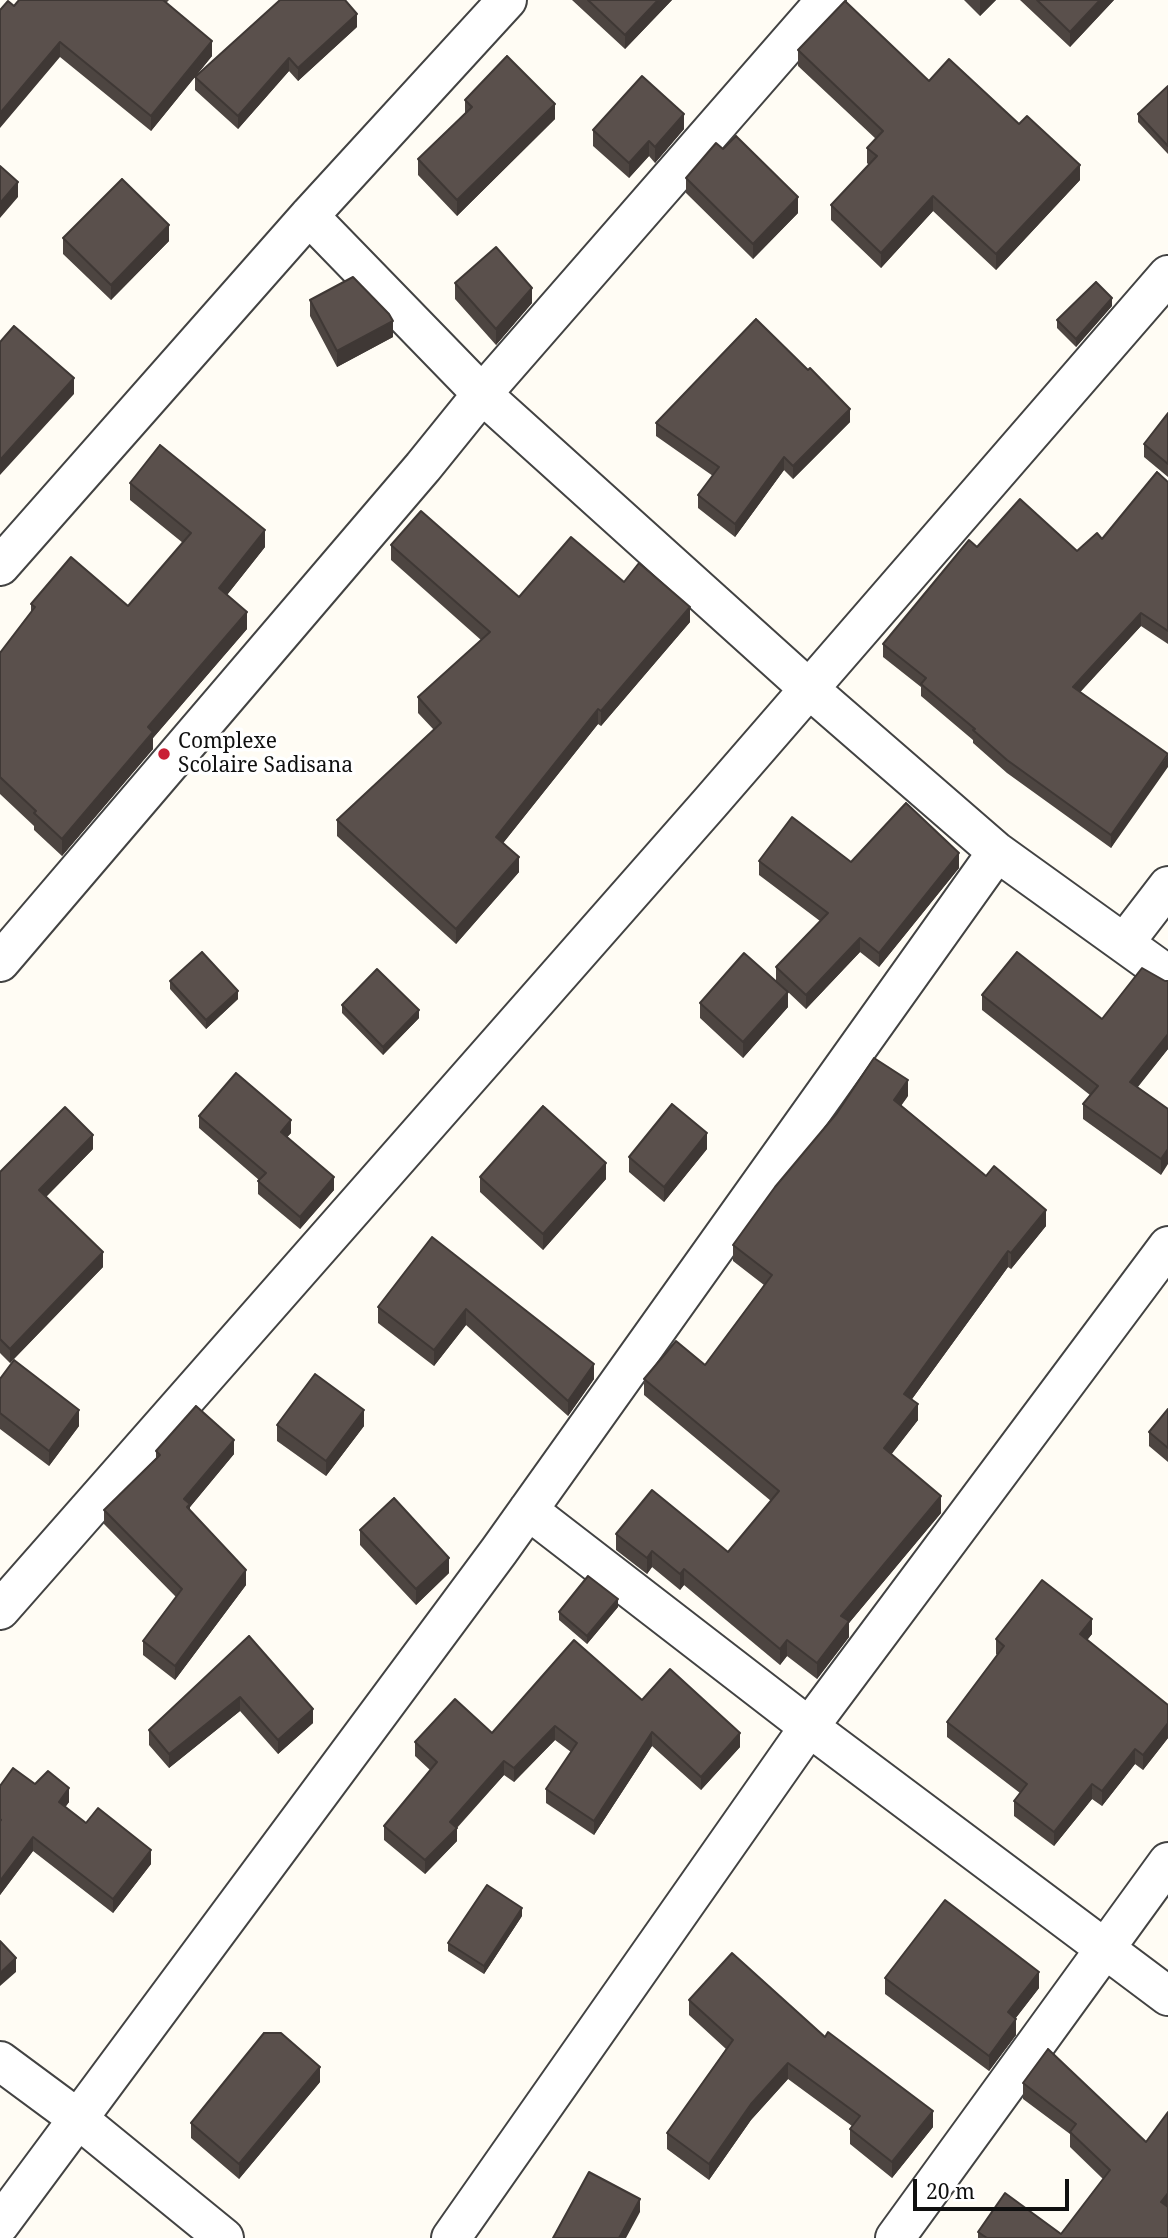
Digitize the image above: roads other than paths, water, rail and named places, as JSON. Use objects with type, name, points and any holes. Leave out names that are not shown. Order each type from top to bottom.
[{"type":"street","points":[[0,566],[309,216],[507,0]]},
{"type":"street","points":[[0,961],[423,467],[482,394],[826,0]]},
{"type":"street","points":[[309,216],[482,394],[808,688],[997,852],[1168,975]]},
{"type":"street","points":[[0,1609],[1168,275]]},
{"type":"street","points":[[0,2224],[528,1510],[997,852]]},
{"type":"street","points":[[1125,942],[1168,886]]},
{"type":"street","points":[[451,2238],[809,1727],[1168,1246]]},
{"type":"street","points":[[528,1510],[809,1727],[1168,1996]]},
{"type":"street","points":[[895,2238],[1168,1862]]},
{"type":"street","points":[[0,2061],[77,2118],[224,2238]]},
{"type":"place","name":"Complexe Scolaire Sadisana","points":[[164,754]]}]
